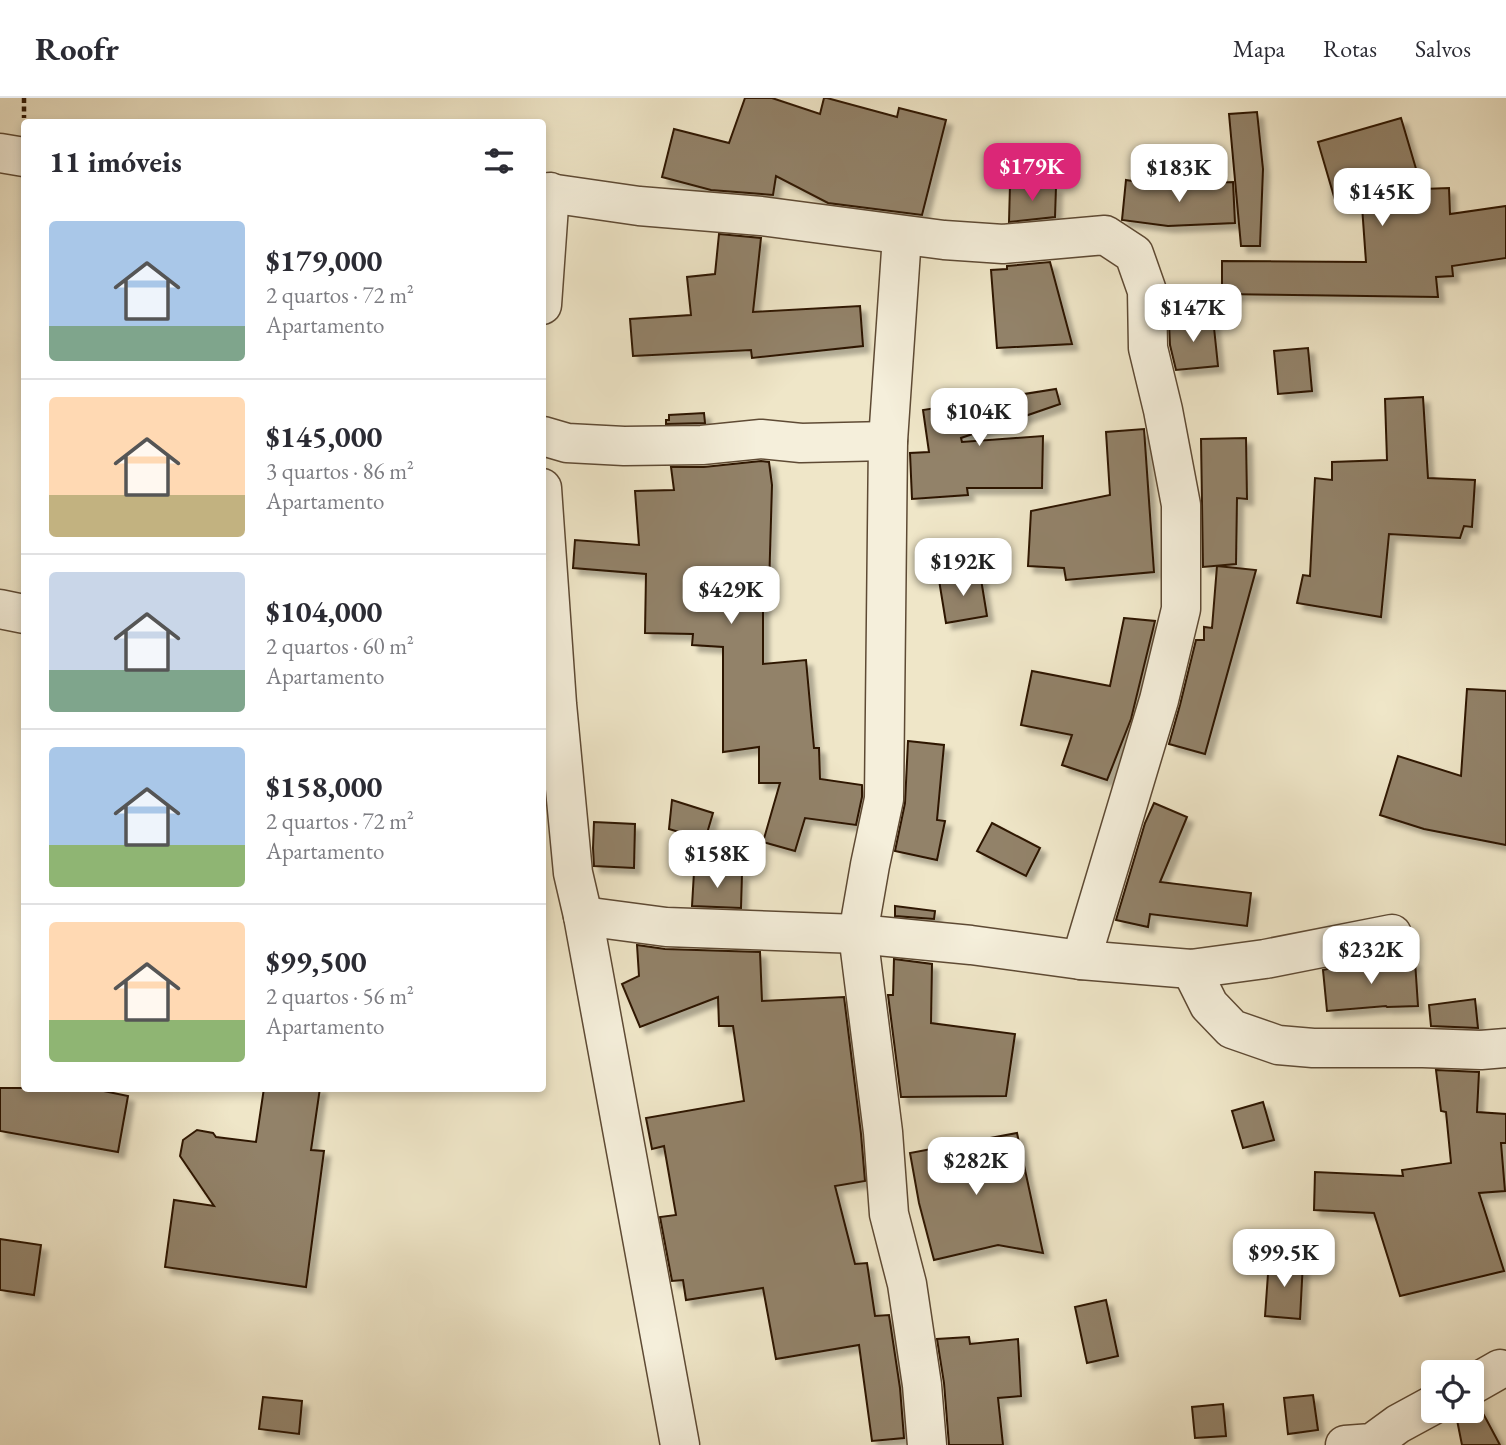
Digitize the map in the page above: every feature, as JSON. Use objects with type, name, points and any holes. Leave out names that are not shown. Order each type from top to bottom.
[{"type":"street","points":[[0,153],[21,156]]},
{"type":"street","points":[[546,192],[639,206],[761,216],[902,236],[1003,244],[1105,235],[1134,254],[1147,291],[1149,348],[1181,505],[1181,609],[1159,700],[1081,960]]},
{"type":"street","points":[[902,236],[888,441],[884,799],[858,934],[883,1132],[889,1214],[907,1284],[922,1385],[927,1445]]},
{"type":"street","points":[[546,439],[567,443],[624,446],[702,445],[761,439],[801,443],[888,441]]},
{"type":"street","points":[[546,596],[550,703],[573,873],[680,1445]]},
{"type":"street","points":[[0,609],[21,613]]},
{"type":"street","points":[[583,916],[666,927],[858,934],[971,945],[1081,960],[1191,969],[1265,959],[1392,934]]},
{"type":"street","points":[[1191,969],[1209,1005],[1232,1029],[1278,1045],[1313,1048],[1506,1048]]},
{"type":"street","points":[[1363,1444],[1421,1412]]},
{"type":"path","points":[[24,98],[25,119]]},
{"type":"building","points":[[745,98],[772,98],[820,114],[824,98],[827,98],[897,117],[899,108],[946,120],[922,215],[828,203],[776,176],[773,195],[711,190],[662,177],[674,129],[729,143]]},
{"type":"building","points":[[1257,112],[1263,169],[1260,246],[1241,246],[1229,114]]},
{"type":"building","points":[[1401,118],[1422,189],[1449,188],[1450,214],[1506,206],[1506,258],[1452,266],[1453,276],[1436,277],[1438,297],[1222,294],[1222,261],[1366,262],[1361,192],[1335,200],[1318,142]]},
{"type":"building","points":[[1126,180],[1158,185],[1233,182],[1235,223],[1168,226],[1122,220]]},
{"type":"building","points":[[1010,185],[1056,187],[1055,217],[1009,222]]},
{"type":"building","points":[[719,234],[761,238],[753,312],[860,306],[863,346],[752,358],[751,350],[633,356],[630,319],[691,315],[687,277],[715,274]]},
{"type":"building","points":[[1050,262],[1072,344],[997,348],[991,270]]},
{"type":"building","points":[[1213,318],[1218,366],[1176,370],[1170,345],[1169,323]]},
{"type":"building","points":[[1308,348],[1312,391],[1278,394],[1274,351]]},
{"type":"building","points":[[1056,389],[1060,404],[961,438],[962,442],[1043,436],[1042,488],[967,488],[968,495],[912,499],[910,453],[929,452],[923,410]]},
{"type":"building","points":[[1423,397],[1428,478],[1475,480],[1472,527],[1464,526],[1460,538],[1389,534],[1381,617],[1297,603],[1303,575],[1310,576],[1315,478],[1332,480],[1332,462],[1387,460],[1385,399]]},
{"type":"building","points":[[704,413],[705,423],[666,424],[669,415]]},
{"type":"building","points":[[1144,429],[1154,572],[1066,580],[1064,568],[1028,566],[1031,511],[1110,495],[1106,432]]},
{"type":"building","points":[[1246,438],[1247,499],[1237,498],[1236,564],[1203,567],[1201,439]]},
{"type":"building","points":[[769,462],[772,485],[769,588],[763,588],[763,664],[806,660],[814,748],[819,748],[820,779],[862,785],[856,825],[805,818],[795,851],[763,842],[780,783],[759,783],[759,747],[723,752],[723,647],[692,645],[693,634],[645,633],[646,574],[573,568],[575,540],[639,545],[635,491],[674,490],[671,467],[704,467]]},
{"type":"building","points":[[1217,566],[1256,570],[1205,754],[1169,744],[1196,640],[1204,640],[1204,627],[1212,628]]},
{"type":"building","points":[[980,573],[987,616],[946,623],[939,580]]},
{"type":"building","points":[[1124,618],[1155,621],[1131,719],[1107,780],[1062,765],[1072,735],[1021,725],[1032,671],[1110,686]]},
{"type":"building","points":[[1467,689],[1506,691],[1506,845],[1424,829],[1380,815],[1398,756],[1461,776]]},
{"type":"building","points":[[908,741],[944,745],[937,820],[945,821],[937,860],[895,851],[905,803]]},
{"type":"building","points":[[672,800],[713,813],[705,840],[669,829]]},
{"type":"building","points":[[1154,803],[1187,817],[1160,882],[1251,893],[1247,926],[1150,914],[1148,927],[1116,920],[1145,823]]},
{"type":"building","points":[[594,822],[635,824],[634,868],[594,866]]},
{"type":"building","points":[[992,823],[1040,848],[1026,876],[977,851]]},
{"type":"building","points":[[694,872],[742,874],[741,908],[692,906]]},
{"type":"building","points":[[895,906],[935,911],[934,919],[895,916]]},
{"type":"building","points":[[637,945],[665,949],[760,952],[762,1001],[844,997],[865,1181],[835,1186],[855,1264],[867,1263],[875,1316],[889,1315],[904,1438],[872,1441],[859,1345],[776,1359],[763,1288],[686,1300],[683,1280],[672,1281],[660,1217],[676,1215],[664,1146],[652,1149],[646,1118],[744,1101],[733,1026],[719,1026],[718,997],[640,1027],[622,984],[639,976]]},
{"type":"building","points":[[894,959],[932,964],[931,1023],[1015,1034],[1006,1096],[901,1097],[888,995],[893,995]]},
{"type":"building","points":[[1415,961],[1418,1006],[1327,1011],[1323,970]]},
{"type":"building","points":[[1475,999],[1478,1028],[1431,1026],[1429,1005]]},
{"type":"building","points":[[1436,1070],[1479,1072],[1477,1112],[1506,1114],[1506,1143],[1501,1143],[1505,1191],[1479,1193],[1504,1271],[1400,1296],[1374,1213],[1314,1210],[1315,1172],[1403,1176],[1402,1170],[1451,1163],[1446,1112],[1441,1111]]},
{"type":"building","points":[[0,1088],[21,1088],[21,1092],[108,1092],[128,1096],[118,1152],[0,1131]]},
{"type":"building","points":[[263,1092],[319,1092],[311,1150],[324,1151],[306,1287],[165,1267],[174,1200],[214,1206],[180,1156],[183,1140],[197,1130],[213,1133],[216,1137],[256,1142]]},
{"type":"building","points":[[1263,1102],[1274,1140],[1243,1148],[1232,1111]]},
{"type":"building","points":[[1017,1133],[1043,1253],[998,1245],[934,1260],[919,1203],[910,1153]]},
{"type":"building","points":[[0,1239],[41,1245],[34,1295],[0,1290]]},
{"type":"building","points":[[1269,1260],[1303,1262],[1300,1319],[1265,1316]]},
{"type":"building","points":[[1106,1300],[1118,1356],[1087,1363],[1075,1307]]},
{"type":"building","points":[[969,1337],[970,1344],[1018,1339],[1021,1396],[998,1398],[1003,1445],[949,1445],[937,1339]]},
{"type":"building","points":[[1313,1395],[1318,1430],[1288,1434],[1284,1398]]},
{"type":"building","points":[[263,1397],[302,1401],[299,1434],[259,1429]]},
{"type":"building","points":[[1223,1404],[1226,1436],[1195,1438],[1192,1407]]},
{"type":"building","points":[[1484,1416],[1500,1445],[1462,1445],[1458,1423],[1484,1423]]}]
